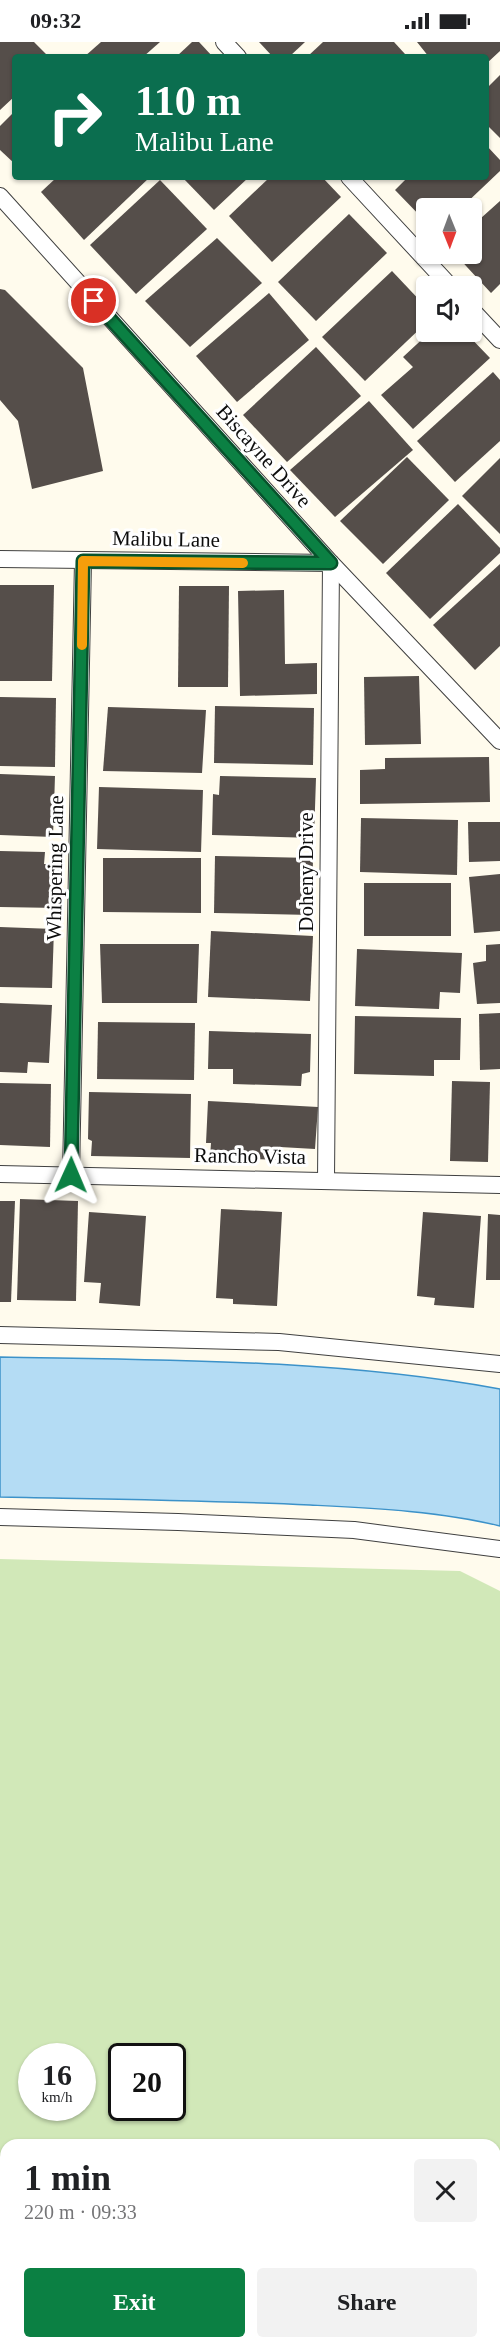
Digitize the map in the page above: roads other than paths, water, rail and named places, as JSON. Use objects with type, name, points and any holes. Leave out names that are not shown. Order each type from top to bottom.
[{"type":"lane","points":[[224,42],[235,54]]},
{"type":"lane","points":[[352,180],[441,276]]},
{"type":"lane","name":"Biscayne Drive","points":[[0,196],[331,563],[500,741]]},
{"type":"lane","points":[[482,321],[500,340]]},
{"type":"lane","name":"Malibu Lane","points":[[0,559],[331,563]]},
{"type":"lane","name":"Whispering Lane","points":[[71,1175],[83,561]]},
{"type":"lane","name":"Doheny Drive","points":[[326,1180],[331,563]]},
{"type":"lane","name":"Rancho Vista","points":[[0,1173],[500,1185]]},
{"type":"lane","points":[[0,1335],[279,1342],[500,1364]]},
{"type":"lane","points":[[0,1517],[354,1530],[500,1549]]},
{"type":"water","points":[[0,1357],[313,1366],[438,1379],[500,1389],[500,1526],[454,1517],[357,1507],[0,1497]]}]
